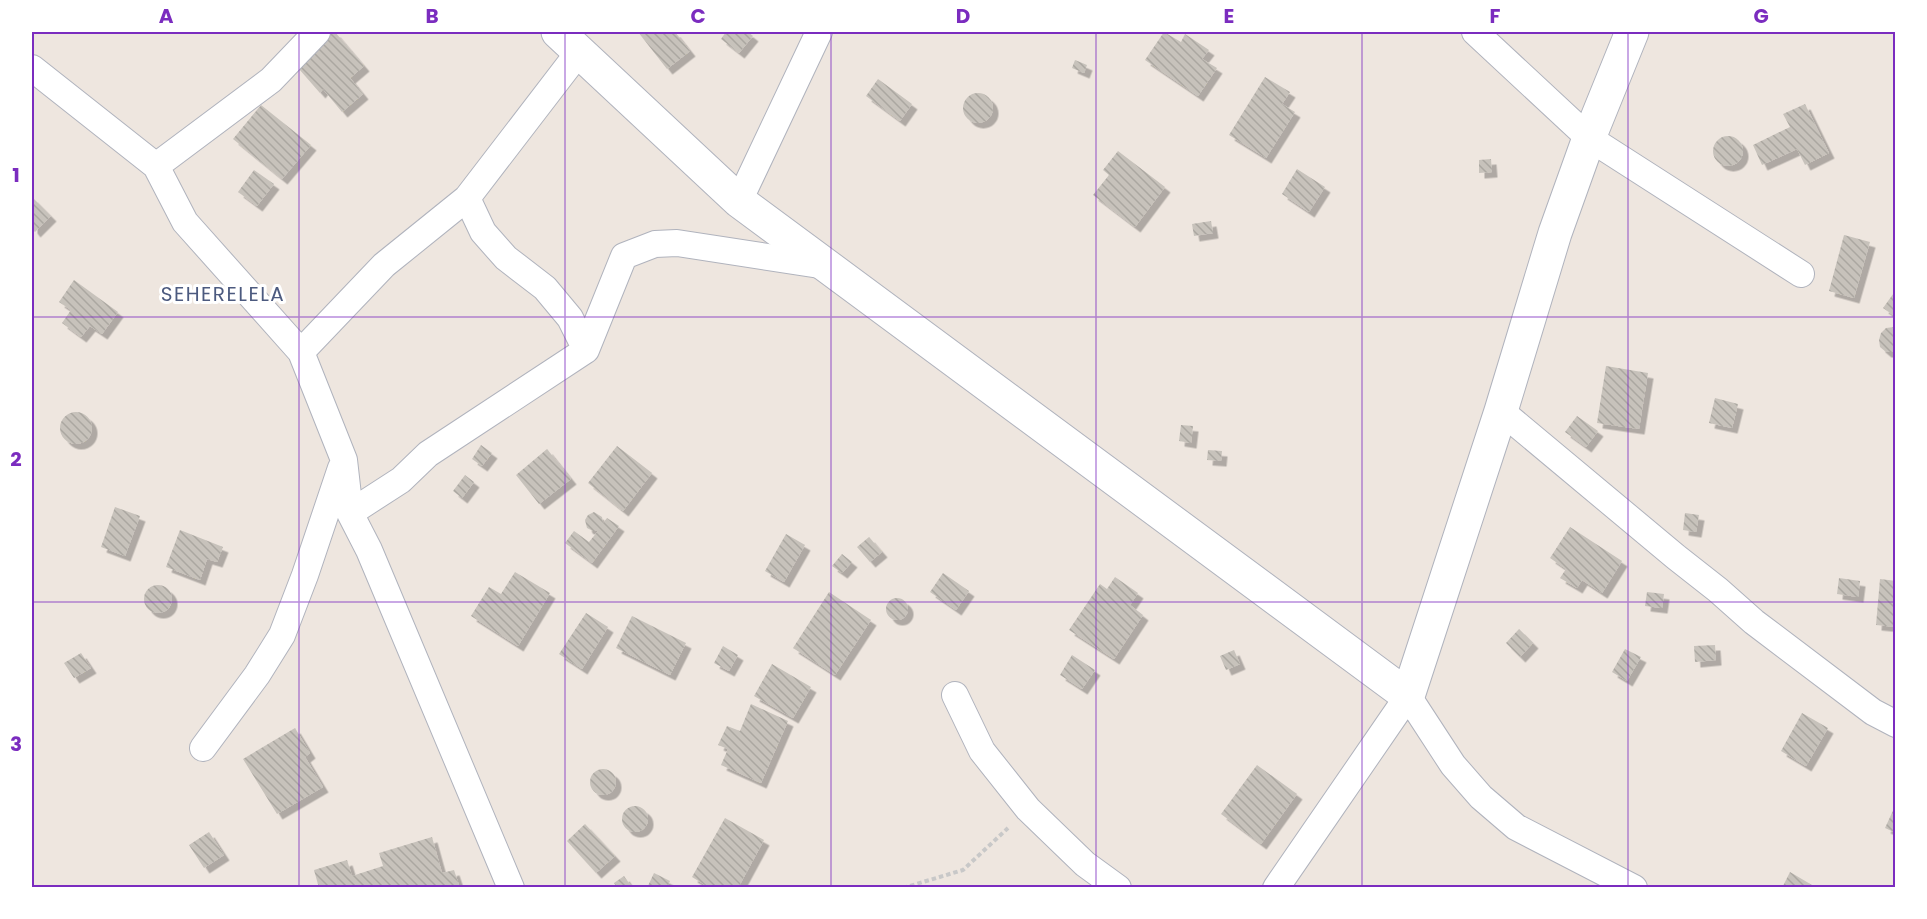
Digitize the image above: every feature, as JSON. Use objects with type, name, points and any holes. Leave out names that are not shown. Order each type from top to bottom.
[{"type":"street","points":[[156,166],[271,80],[317,32]]},
{"type":"street","points":[[739,201],[819,32]]},
{"type":"street","points":[[1475,32],[1589,138],[1801,274]]},
{"type":"street","points":[[1276,888],[1408,696],[1501,411],[1555,233],[1589,138],[1632,32]]},
{"type":"street","points":[[301,352],[384,265],[467,198],[568,42],[739,201],[1408,696],[1453,765],[1481,797],[1516,827],[1634,888]]},
{"type":"street","points":[[32,68],[156,166],[185,222],[301,352],[344,460],[350,513],[369,550],[511,888]]},
{"type":"street","points":[[467,198],[483,231],[506,258],[545,288],[570,318],[586,350]]},
{"type":"street","points":[[350,513],[401,480],[428,454],[586,350],[624,256],[655,244],[677,243],[829,266]]},
{"type":"street","points":[[1501,411],[1754,622],[1873,712],[1896,724]]},
{"type":"street","points":[[203,748],[282,635],[344,460]]},
{"type":"street","points":[[955,695],[982,751],[1028,809],[1085,864],[1118,888]]},
{"type":"path","points":[[903,888],[963,870],[1028,809]]},
{"type":"building","points":[[329,32],[335,32],[364,66],[350,78],[363,94],[342,112],[323,89],[320,93],[293,62]]},
{"type":"building","points":[[638,32],[675,32],[690,51],[667,69]]},
{"type":"building","points":[[726,32],[748,32],[753,36],[739,53],[721,39]]},
{"type":"building","points":[[1164,32],[1181,42],[1185,34],[1209,50],[1202,59],[1217,68],[1198,96],[1145,60]]},
{"type":"building","points":[[1075,60],[1087,65],[1084,73],[1072,68]]},
{"type":"building","points":[[1265,77],[1290,92],[1282,104],[1295,112],[1266,158],[1229,135]]},
{"type":"building","points":[[878,79],[912,104],[900,121],[866,96]]},
{"type":"building","points":[[978,93],[989,97],[993,108],[989,119],[978,123],[967,119],[963,108],[967,97]]},
{"type":"building","points":[[1805,104],[1829,153],[1805,165],[1797,149],[1762,165],[1753,145],[1790,127],[1783,114]]},
{"type":"building","points":[[261,105],[311,145],[282,179],[233,139]]},
{"type":"building","points":[[1728,136],[1739,140],[1743,151],[1739,162],[1728,166],[1717,162],[1713,151],[1717,140]]},
{"type":"building","points":[[1118,151],[1165,187],[1135,227],[1093,195],[1109,175],[1103,170]]},
{"type":"building","points":[[1491,159],[1492,172],[1479,173],[1479,160]]},
{"type":"building","points":[[1297,169],[1325,187],[1309,212],[1282,194]]},
{"type":"building","points":[[254,170],[274,184],[257,206],[238,192]]},
{"type":"building","points":[[32,197],[51,216],[35,232],[32,228]]},
{"type":"building","points":[[1211,221],[1213,233],[1194,236],[1192,224]]},
{"type":"building","points":[[1844,235],[1870,242],[1854,298],[1829,291]]},
{"type":"building","points":[[74,280],[118,312],[102,334],[90,326],[81,337],[62,323],[71,310],[59,302]]},
{"type":"building","points":[[1896,290],[1896,317],[1883,308]]},
{"type":"building","points":[[1886,328],[1896,328],[1896,352],[1886,352],[1880,347],[1881,333]]},
{"type":"building","points":[[1606,366],[1648,373],[1639,429],[1597,423]]},
{"type":"building","points":[[1715,398],[1738,404],[1732,428],[1709,423]]},
{"type":"building","points":[[76,412],[87,417],[92,428],[87,439],[76,444],[65,439],[60,428],[65,417]]},
{"type":"building","points":[[1577,416],[1598,431],[1586,447],[1565,432]]},
{"type":"building","points":[[1181,425],[1193,426],[1191,443],[1179,441]]},
{"type":"building","points":[[481,445],[492,453],[482,466],[472,459]]},
{"type":"building","points":[[617,446],[652,473],[623,511],[588,483]]},
{"type":"building","points":[[547,449],[571,479],[539,504],[516,475]]},
{"type":"building","points":[[1208,450],[1222,451],[1221,461],[1207,460]]},
{"type":"building","points":[[465,475],[474,482],[462,498],[453,491]]},
{"type":"building","points":[[115,507],[140,516],[125,556],[101,547]]},
{"type":"building","points":[[594,512],[602,517],[603,523],[607,518],[619,526],[592,563],[565,543],[574,531],[589,542],[598,531],[587,528],[585,520]]},
{"type":"building","points":[[1685,513],[1699,515],[1696,532],[1683,530]]},
{"type":"building","points":[[1570,527],[1622,561],[1602,593],[1582,580],[1577,588],[1560,578],[1566,569],[1550,558]]},
{"type":"building","points":[[180,530],[223,547],[217,562],[207,559],[200,580],[166,567]]},
{"type":"building","points":[[786,534],[805,545],[784,582],[765,571]]},
{"type":"building","points":[[869,537],[882,552],[870,562],[857,547]]},
{"type":"building","points":[[842,554],[852,562],[842,573],[832,566]]},
{"type":"building","points":[[515,572],[550,593],[518,646],[471,616],[489,587],[501,594]]},
{"type":"building","points":[[943,573],[969,591],[956,610],[930,592]]},
{"type":"building","points":[[1115,577],[1138,593],[1130,605],[1143,615],[1114,659],[1069,630],[1100,584],[1107,589]]},
{"type":"building","points":[[1839,578],[1860,581],[1858,597],[1837,594]]},
{"type":"building","points":[[1880,579],[1896,581],[1896,627],[1876,625]]},
{"type":"building","points":[[158,585],[168,589],[172,599],[168,609],[158,613],[148,609],[144,599],[148,589]]},
{"type":"building","points":[[829,592],[871,620],[835,675],[793,648]]},
{"type":"building","points":[[1647,592],[1664,594],[1662,608],[1645,606]]},
{"type":"building","points":[[897,598],[905,601],[908,609],[905,617],[897,620],[889,617],[886,609],[889,601]]},
{"type":"building","points":[[586,613],[608,627],[582,669],[559,654]]},
{"type":"building","points":[[632,616],[686,643],[670,675],[616,648]]},
{"type":"building","points":[[1519,629],[1533,643],[1520,657],[1506,643]]},
{"type":"building","points":[[1715,645],[1716,660],[1695,662],[1694,646]]},
{"type":"building","points":[[723,646],[738,655],[729,671],[714,663]]},
{"type":"building","points":[[1625,649],[1641,657],[1627,681],[1612,672]]},
{"type":"building","points":[[1234,650],[1240,664],[1226,670],[1220,656]]},
{"type":"building","points":[[81,653],[91,668],[74,678],[64,663]]},
{"type":"building","points":[[1072,655],[1095,670],[1082,689],[1060,675]]},
{"type":"building","points":[[772,664],[811,687],[793,718],[754,696]]},
{"type":"building","points":[[751,704],[788,721],[761,783],[721,765],[728,749],[718,745],[727,726],[740,731]]},
{"type":"building","points":[[1802,713],[1828,728],[1806,766],[1781,751]]},
{"type":"building","points":[[295,728],[310,753],[305,757],[323,787],[277,814],[243,759]]},
{"type":"building","points":[[1257,765],[1297,794],[1261,844],[1221,814]]},
{"type":"building","points":[[603,769],[612,773],[616,782],[612,791],[603,795],[594,791],[590,782],[594,773]]},
{"type":"building","points":[[1896,804],[1896,833],[1885,828]]},
{"type":"building","points":[[635,806],[644,810],[648,819],[644,828],[635,832],[626,828],[622,819],[626,810]]},
{"type":"building","points":[[725,818],[764,840],[738,888],[710,888],[692,877]]},
{"type":"building","points":[[585,824],[615,856],[596,873],[567,841]]},
{"type":"building","points":[[209,832],[224,855],[204,868],[189,845]]},
{"type":"building","points":[[432,837],[442,873],[454,870],[460,888],[319,888],[314,870],[347,860],[352,876],[383,866],[379,853]]},
{"type":"building","points":[[1790,872],[1817,888],[1782,888]]},
{"type":"building","points":[[654,873],[670,881],[667,888],[647,888]]},
{"type":"building","points":[[624,876],[631,886],[617,888],[614,883]]},
{"type":"district","name":"SEHERELELA","points":[[223,294]]}]
